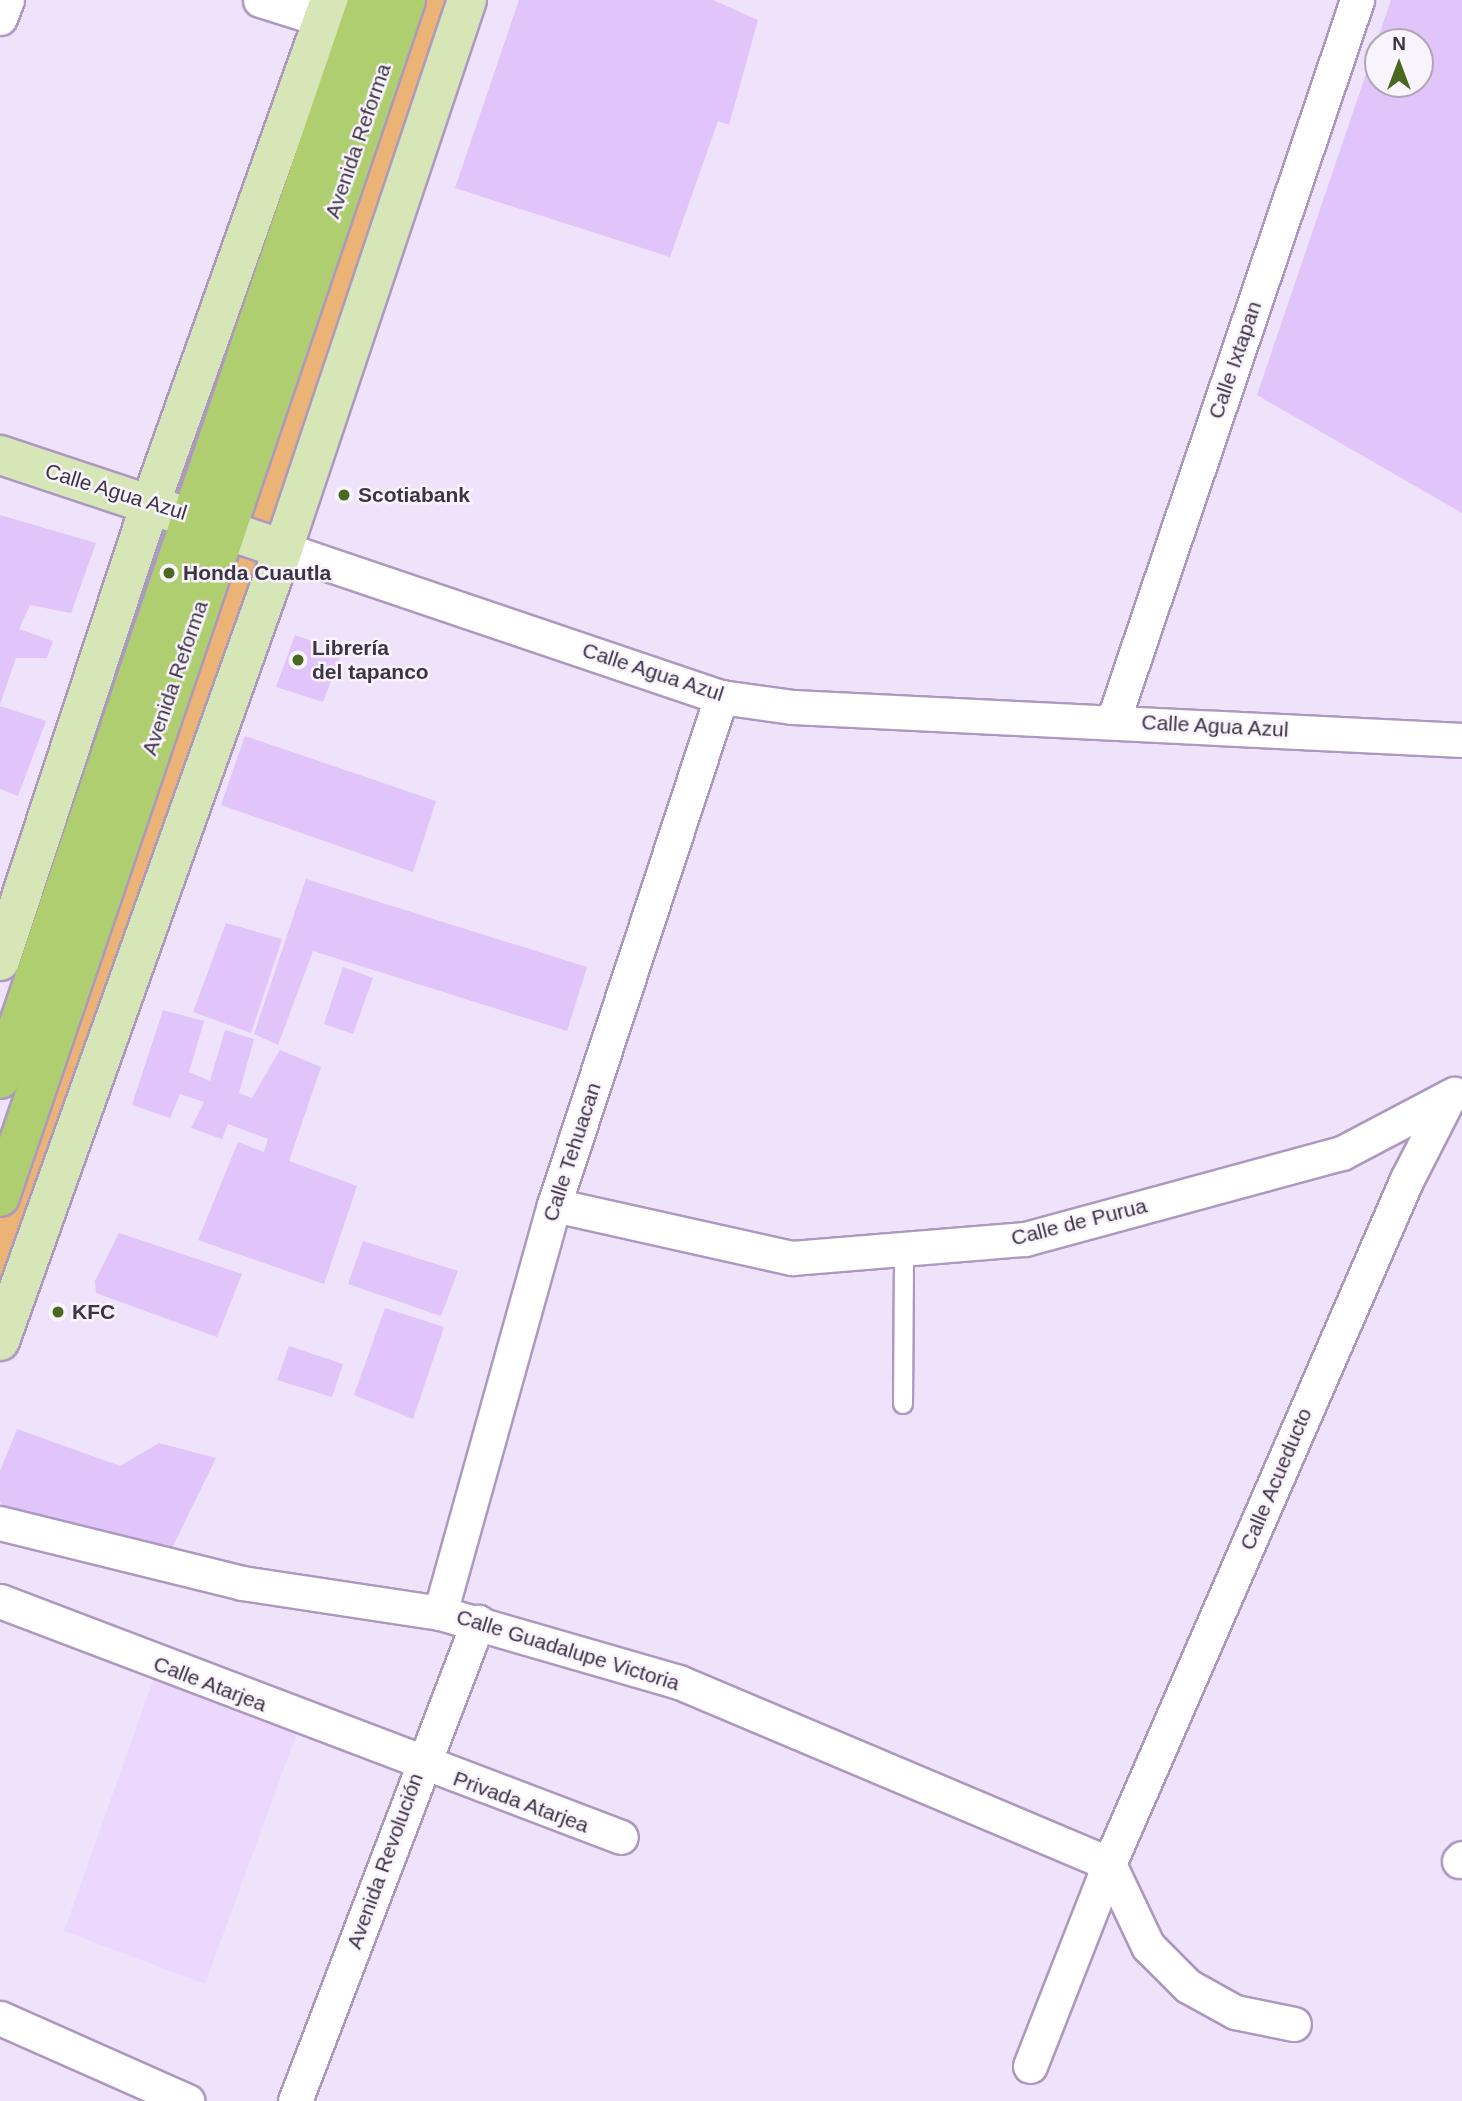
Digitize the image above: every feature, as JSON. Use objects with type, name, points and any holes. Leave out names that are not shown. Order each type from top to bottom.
[{"type":"main road","name":"Avenida Reforma","points":[[0,1197],[210,522],[368,0]]},
{"type":"main road","name":"Avenida Reforma","points":[[0,1079],[406,0]]},
{"type":"street","points":[[0,18],[7,0]]},
{"type":"street","points":[[0,961],[150,505],[327,10],[260,0]]},
{"type":"street","points":[[0,1341],[283,549],[467,0]]},
{"type":"street","name":"Calle Ixtapan","points":[[1113,721],[1357,0]]},
{"type":"street","name":"Calle Agua Azul","points":[[0,455],[210,522],[720,697],[793,707],[1462,740]]},
{"type":"street","name":"Calle Tehuacan","points":[[440,1612],[554,1205],[720,697]]},
{"type":"street","name":"Calle de Purua","points":[[554,1205],[792,1258],[1025,1239],[1342,1153],[1455,1093]]},
{"type":"street","name":"Calle Acueducto","points":[[1030,2066],[1109,1864],[1406,1179],[1455,1093]]},
{"type":"street","name":"Calle Guadalupe Victoria","points":[[0,1523],[242,1583],[440,1612],[679,1682],[1109,1864]]},
{"type":"street","name":"Calle Atarjea","points":[[0,1601],[421,1766]]},
{"type":"street","name":"Avenida Revolución","points":[[295,2101],[478,1622]]},
{"type":"street","name":"Privada Atarjea","points":[[421,1766],[621,1838]]},
{"type":"street","points":[[1109,1864],[1148,1946],[1188,1986],[1235,2012],[1294,2024]]},
{"type":"street","points":[[0,2018],[187,2101]]},
{"type":"lane","points":[[903,1404],[904,1249]]},
{"type":"shaded area","points":[[406,0],[467,0],[0,1341],[0,1197]]},
{"type":"shaded area","points":[[159,1664],[302,1719],[205,1984],[64,1931]]},
{"type":"building","points":[[519,0],[713,0],[758,20],[729,125],[718,121],[670,257],[455,188]]},
{"type":"building","points":[[1391,0],[1462,0],[1462,513],[1257,395],[1364,80],[1364,98],[1434,98],[1434,28],[1382,28]]},
{"type":"building","points":[[0,515],[96,543],[71,613],[30,605],[19,629],[53,641],[47,658],[16,658],[0,704]]},
{"type":"building","points":[[295,635],[317,643],[311,650],[340,657],[323,702],[276,687]]},
{"type":"building","points":[[0,706],[46,721],[18,796],[0,789]]},
{"type":"building","points":[[245,736],[436,801],[413,872],[221,805]]},
{"type":"building","points":[[306,879],[587,967],[567,1031],[313,951],[278,1045],[254,1034]]},
{"type":"building","points":[[226,923],[282,939],[251,1033],[193,1012]]},
{"type":"building","points":[[343,967],[373,978],[353,1034],[324,1024]]},
{"type":"building","points":[[163,1010],[204,1021],[189,1072],[210,1081],[225,1030],[254,1039],[239,1093],[252,1098],[280,1050],[321,1067],[289,1161],[357,1186],[324,1284],[198,1240],[238,1142],[264,1152],[268,1139],[228,1124],[222,1139],[191,1128],[204,1102],[180,1094],[170,1118],[132,1105]]},
{"type":"building","points":[[119,1233],[242,1274],[217,1337],[96,1293],[95,1281]]},
{"type":"building","points":[[363,1241],[458,1271],[441,1316],[348,1284]]},
{"type":"building","points":[[385,1308],[444,1327],[413,1419],[354,1395]]},
{"type":"building","points":[[289,1346],[343,1364],[332,1397],[277,1380]]},
{"type":"building","points":[[17,1429],[120,1466],[159,1443],[216,1458],[170,1552],[8,1516],[0,1501],[0,1471]]},
{"type":"place","name":"Scotiabank","points":[[344,495]]},
{"type":"place","name":"Honda Cuautla","points":[[169,573]]},
{"type":"place","name":"Librería del tapanco","points":[[298,660]]},
{"type":"place","name":"KFC","points":[[58,1312]]}]
